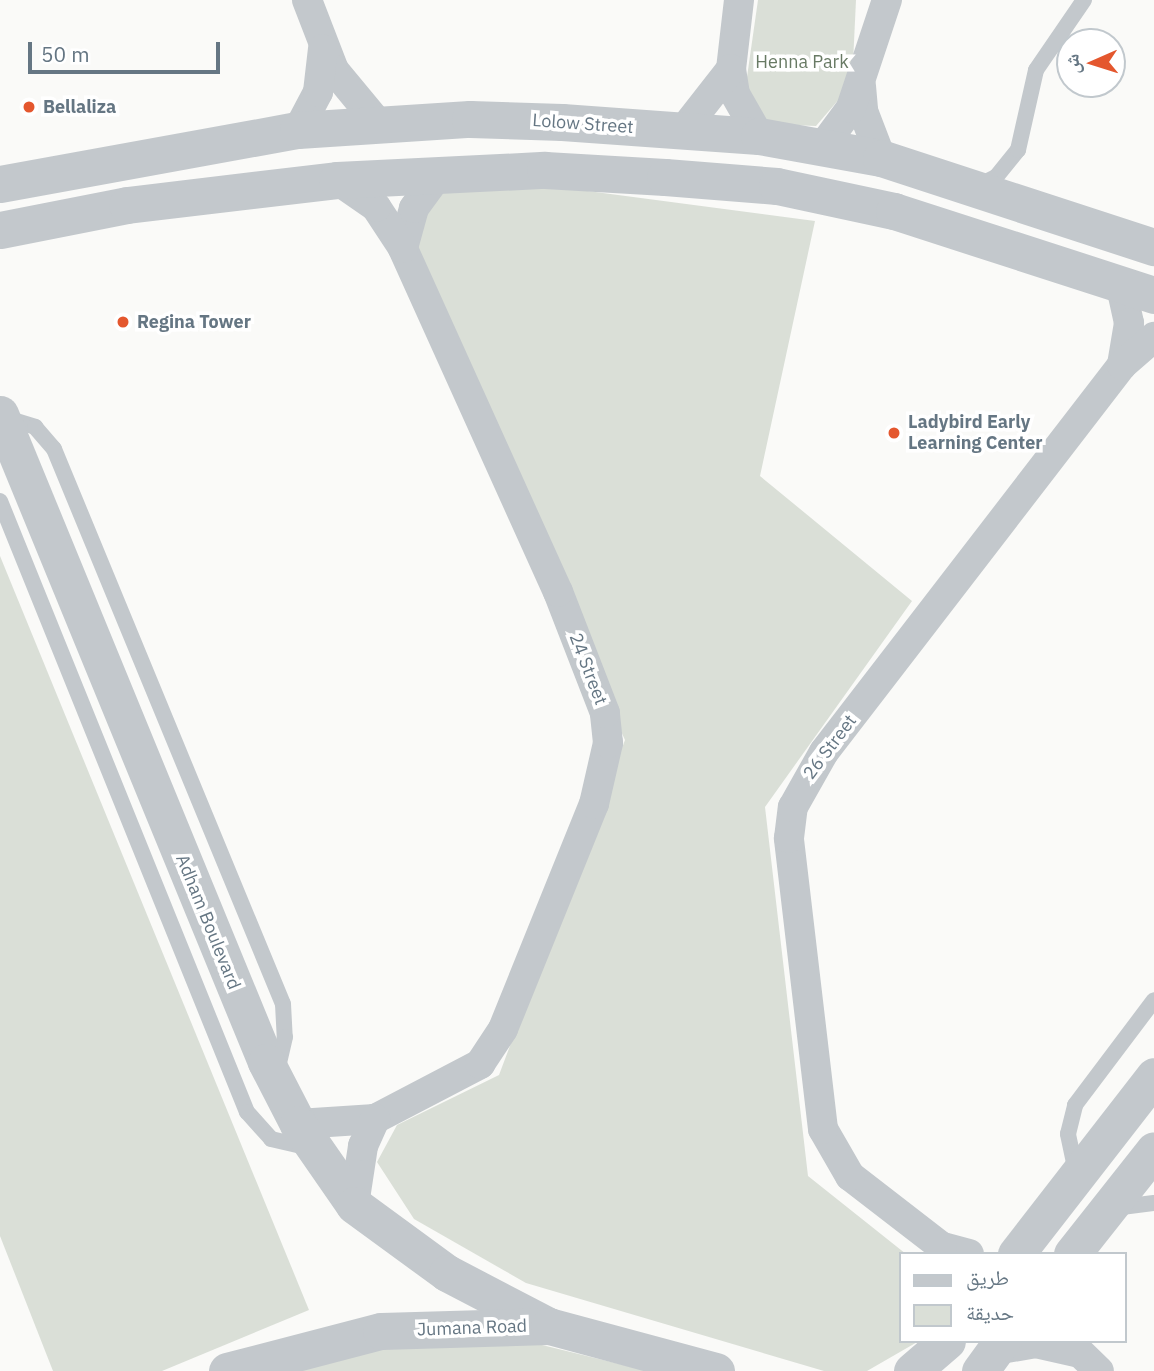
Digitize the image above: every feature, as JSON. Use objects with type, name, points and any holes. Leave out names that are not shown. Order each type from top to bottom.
[{"type":"street","points":[[307,0],[323,49],[347,90],[377,122]]},
{"type":"street","points":[[739,0],[731,69],[740,105],[760,136]]},
{"type":"street","points":[[823,146],[861,86],[887,0]]},
{"type":"street","points":[[298,130],[318,92],[323,49]]},
{"type":"street","points":[[681,133],[731,69]]},
{"type":"street","points":[[861,86],[881,158]]},
{"type":"street","name":"Lolow Street","points":[[0,184],[298,130],[377,122],[562,122],[681,133],[760,136],[881,158],[979,185],[1154,247]]},
{"type":"street","points":[[0,230],[127,205],[337,180],[545,170],[777,186],[995,239],[1154,295]]},
{"type":"street","points":[[403,248],[414,208],[438,175]]},
{"type":"street","name":"24 Street","points":[[307,1136],[375,1119],[464,1077],[494,1048],[594,804],[608,743],[605,712],[558,593],[403,248],[376,207],[337,180]]},
{"type":"street","name":"26 Street","points":[[1120,282],[1129,323],[1122,365]]},
{"type":"street","name":"26 Street","points":[[952,1251],[850,1176],[824,1129],[789,838],[793,807],[824,752],[1122,365],[1154,337]]},
{"type":"street","name":"Adham Boulevard","points":[[0,416],[275,1082],[307,1136],[354,1205],[447,1273],[549,1326]]},
{"type":"street","points":[[1019,1252],[1154,1076]]},
{"type":"street","points":[[354,1205],[360,1156],[375,1119]]},
{"type":"street","points":[[1074,1252],[1154,1150]]},
{"type":"street","name":"Jumana Road","points":[[227,1371],[381,1331],[549,1326],[716,1371]]},
{"type":"street","points":[[912,1371],[945,1343]]},
{"type":"street","points":[[992,1354],[1036,1343],[1081,1355]]},
{"type":"lane","points":[[979,185],[996,177],[1018,150],[1036,70],[1084,0]]},
{"type":"lane","points":[[0,501],[247,1112],[271,1139],[307,1136]]},
{"type":"lane","points":[[1077,1176],[1068,1135],[1075,1105],[1154,1000]]},
{"type":"lane","points":[[1108,1209],[1154,1203]]},
{"type":"green space","name":"Henna Park","points":[[758,0],[856,0],[852,84],[816,126],[768,124],[745,91]]},
{"type":"green space","points":[[482,177],[815,221],[760,476],[912,601],[765,807],[808,1176],[903,1252],[898,1252],[898,1343],[916,1343],[867,1371],[824,1371],[526,1283],[414,1219],[377,1162],[397,1125],[499,1075],[625,740],[403,248],[439,196],[461,180]]},
{"type":"green space","points":[[0,556],[309,1310],[162,1371],[53,1371],[0,1236]]},
{"type":"green space","points":[[538,1344],[648,1371],[250,1371],[362,1347]]},
{"type":"place","name":"Bellaliza","points":[[29,107]]},
{"type":"place","name":"Regina Tower","points":[[123,322]]},
{"type":"place","name":"Ladybird Early Learning Center","points":[[894,433]]}]
